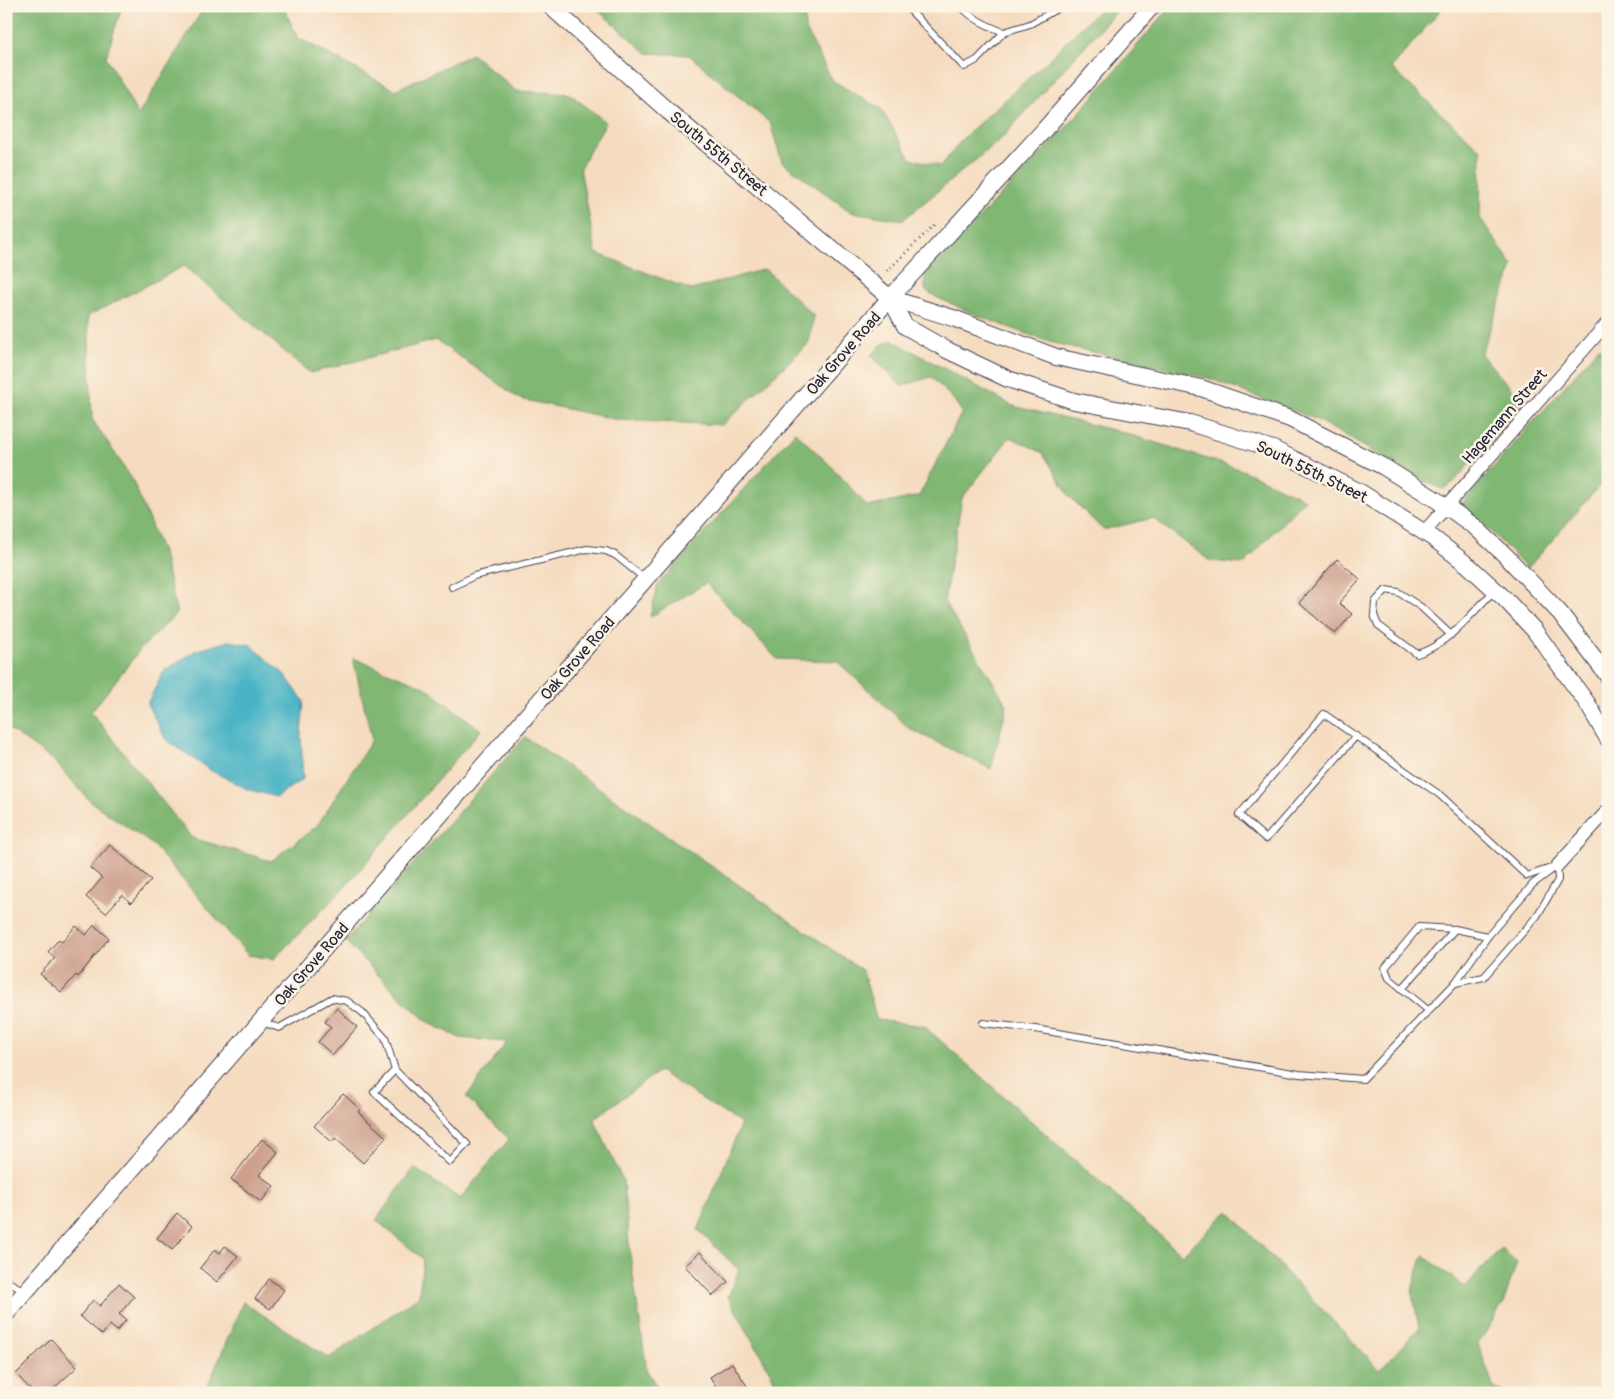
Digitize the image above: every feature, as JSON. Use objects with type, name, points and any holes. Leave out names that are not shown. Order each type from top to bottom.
[{"type":"street","name":"South 55th Street","points":[[550,6],[670,112],[890,298],[905,326],[947,350],[1008,379],[1074,401],[1190,423],[1273,449],[1360,492],[1424,532],[1469,566],[1534,630],[1587,703],[1608,740]]},
{"type":"street","name":"Oak Grove Road","points":[[6,1314],[890,298],[1044,130],[1152,6]]},
{"type":"street","name":"South 55th Street","points":[[890,298],[953,318],[1056,357],[1201,388],[1290,419],[1384,467],[1446,506],[1475,527],[1530,580],[1560,613],[1608,676]]},
{"type":"street","name":"Hagemann Street","points":[[1424,532],[1608,322]]},
{"type":"street","points":[[1557,866],[1608,810]]},
{"type":"lane","points":[[906,6],[964,67],[977,60],[1004,32],[1030,24],[1062,6]]},
{"type":"lane","points":[[961,6],[966,13],[987,26],[1004,32]]},
{"type":"lane","points":[[452,587],[474,576],[587,549],[606,551],[646,579]]},
{"type":"lane","points":[[1451,635],[1421,607],[1398,592],[1386,590],[1375,602],[1374,615],[1378,624],[1417,654],[1428,651],[1451,635],[1495,590]]},
{"type":"lane","points":[[1356,736],[1266,839],[1239,814],[1324,714],[1356,736],[1440,795],[1527,876],[1557,866]]},
{"type":"lane","points":[[983,1023],[1053,1032],[1299,1074],[1363,1079],[1455,983],[1488,936],[1533,884],[1557,866]]},
{"type":"lane","points":[[1455,983],[1484,977],[1537,916],[1558,880],[1557,866]]},
{"type":"lane","points":[[1429,1011],[1389,978],[1385,968],[1420,927],[1455,929],[1488,936]]},
{"type":"lane","points":[[1402,989],[1455,929]]},
{"type":"lane","points":[[261,1022],[279,1028],[332,998],[347,1001],[362,1012],[385,1038],[395,1070],[467,1144],[450,1162],[374,1092],[395,1070]]},
{"type":"lane","points":[[6,1281],[26,1291]]},
{"type":"green space","points":[[6,6],[122,6],[106,57],[138,115],[205,6],[283,6],[297,37],[395,90],[472,54],[516,91],[570,94],[606,122],[580,168],[596,253],[691,290],[765,269],[814,316],[809,343],[722,425],[619,420],[520,399],[436,340],[310,373],[184,266],[88,316],[92,419],[132,479],[163,554],[177,613],[139,651],[91,712],[192,838],[271,861],[317,826],[372,740],[353,658],[425,687],[481,730],[345,887],[274,959],[248,955],[153,845],[91,802],[53,760],[6,727]]},
{"type":"green space","points":[[593,6],[805,6],[805,28],[832,80],[881,109],[911,159],[941,166],[963,138],[1046,62],[1103,6],[1121,6],[1001,139],[903,220],[851,212],[782,162],[770,123],[689,55],[647,53]]},
{"type":"green space","points":[[1171,6],[1444,6],[1391,68],[1481,150],[1480,218],[1513,266],[1481,354],[1523,402],[1454,482],[1443,489],[1428,483],[1317,420],[1208,378],[1049,342],[984,318],[938,298],[925,290],[925,274],[1073,120]]},
{"type":"green space","points":[[892,340],[1013,406],[1125,433],[1242,470],[1305,499],[1244,564],[1210,561],[1153,518],[1103,530],[1070,497],[1043,453],[1010,437],[962,498],[944,601],[1007,705],[991,769],[910,729],[837,661],[777,659],[706,583],[650,617],[658,584],[795,432],[831,466],[868,507],[919,496],[962,412],[953,399],[931,377],[901,386],[871,355],[881,345]]},
{"type":"green space","points":[[1599,347],[1608,355],[1608,476],[1527,569],[1490,530],[1464,511],[1463,502]]},
{"type":"green space","points":[[525,737],[863,971],[877,1020],[924,1026],[1182,1255],[1228,1211],[1380,1370],[1419,1328],[1412,1289],[1423,1255],[1465,1287],[1501,1248],[1517,1262],[1503,1304],[1478,1344],[1494,1388],[1505,1393],[776,1393],[773,1377],[728,1297],[739,1270],[698,1230],[741,1124],[659,1071],[594,1119],[623,1181],[631,1262],[647,1371],[661,1393],[205,1393],[243,1302],[329,1358],[419,1296],[423,1259],[376,1220],[414,1168],[460,1199],[509,1139],[466,1097],[507,1042],[460,1038],[429,1023],[402,999],[345,941]]},
{"type":"water","points":[[228,641],[251,645],[284,674],[304,701],[301,735],[303,779],[276,797],[247,789],[210,770],[166,740],[147,704],[164,671],[195,651]]},
{"type":"building","points":[[1337,559],[1360,579],[1339,603],[1352,614],[1335,634],[1299,603]]},
{"type":"building","points":[[110,845],[151,880],[131,903],[122,895],[106,913],[86,897],[102,878],[90,868]]},
{"type":"building","points":[[94,925],[109,938],[78,977],[76,975],[61,992],[40,974],[55,958],[48,952],[59,939],[62,942],[76,926],[86,935]]},
{"type":"building","points":[[337,1008],[357,1027],[333,1055],[318,1042],[331,1027],[325,1022]]},
{"type":"building","points":[[343,1094],[360,1109],[358,1112],[386,1137],[363,1163],[335,1138],[332,1142],[314,1126]]},
{"type":"building","points":[[262,1139],[278,1152],[259,1175],[274,1186],[261,1202],[231,1179]]},
{"type":"building","points":[[177,1213],[192,1226],[172,1250],[157,1238]]},
{"type":"building","points":[[225,1246],[238,1256],[217,1282],[200,1268],[215,1249],[220,1253]]},
{"type":"building","points":[[700,1252],[728,1282],[713,1296],[685,1266]]},
{"type":"building","points":[[269,1279],[284,1290],[270,1309],[255,1299]]},
{"type":"building","points":[[119,1283],[134,1297],[119,1314],[126,1320],[117,1331],[110,1325],[102,1335],[80,1316],[93,1300],[100,1306]]},
{"type":"building","points":[[51,1339],[77,1367],[49,1393],[34,1393],[16,1374]]},
{"type":"building","points":[[732,1363],[749,1389],[743,1393],[720,1393],[710,1377]]}]
